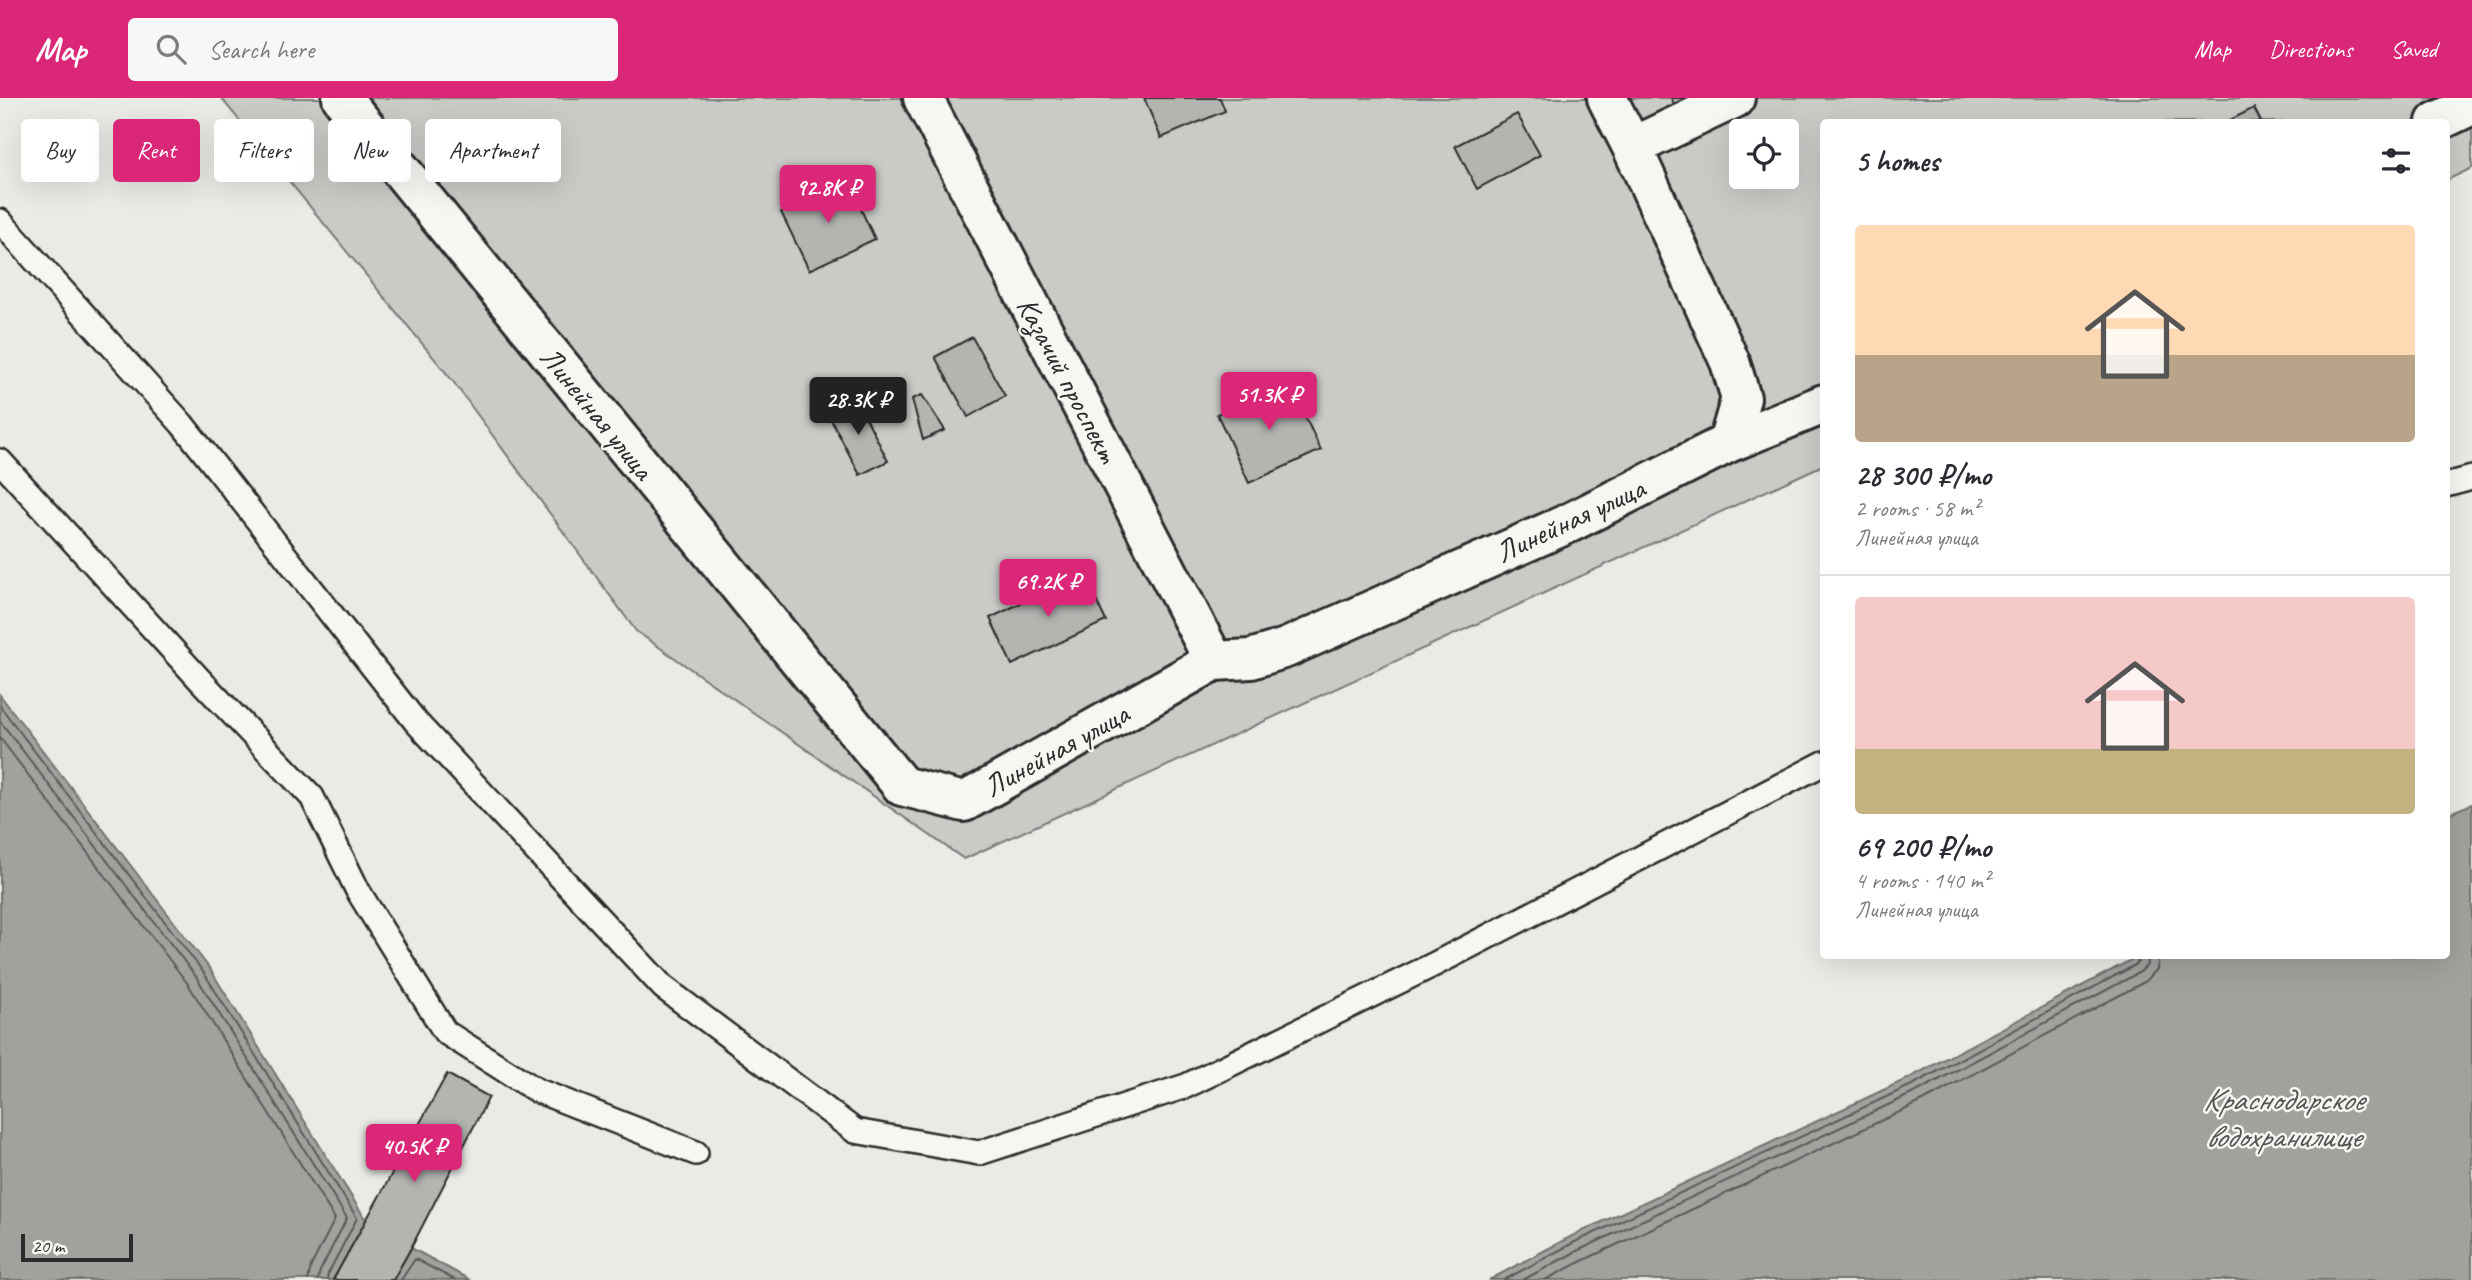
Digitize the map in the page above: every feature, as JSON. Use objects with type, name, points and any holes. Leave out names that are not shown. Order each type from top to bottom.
[{"type":"street","name":"Линейная улица","points":[[342,98],[902,786],[964,802],[1214,661],[1251,659],[1286,648],[1569,523],[1728,443],[1820,406]]},
{"type":"street","name":"Казачий проспект","points":[[923,98],[1214,661]]},
{"type":"street","points":[[1606,98],[1632,147],[1730,362],[1741,398],[1728,443]]},
{"type":"street","points":[[1632,147],[1735,98]]},
{"type":"street","points":[[2442,119],[2472,105]]},
{"type":"lane","points":[[0,221],[182,424],[416,722],[663,987],[855,1131],[979,1153],[1185,1086],[1435,964],[1820,764]]},
{"type":"lane","points":[[0,461],[201,681],[312,797],[358,891],[445,1032],[536,1090],[696,1153]]},
{"type":"lane","points":[[2450,484],[2472,478]]},
{"type":"shaded area","points":[[221,98],[2472,98],[2472,168],[2450,179],[2450,119],[1820,119],[1820,466],[964,859],[636,631],[452,380],[290,182],[314,182],[314,119],[238,119]]},
{"type":"water","points":[[0,695],[210,969],[366,1220],[333,1280],[0,1280]]},
{"type":"water","name":"Краснодарское водохранилище","points":[[2472,804],[2472,1280],[1489,1280],[1570,1237],[1911,1077],[2132,959],[2450,959],[2450,813]]},
{"type":"water","points":[[411,1248],[470,1280],[393,1280]]},
{"type":"building","points":[[1144,98],[1220,98],[1225,111],[1161,138]]},
{"type":"building","points":[[1671,98],[1697,98],[1676,108]]},
{"type":"building","points":[[2254,108],[2260,119],[2232,119]]},
{"type":"building","points":[[1517,114],[1540,155],[1477,189],[1455,146]]},
{"type":"building","points":[[847,180],[875,239],[809,270],[781,212]]},
{"type":"building","points":[[972,337],[1005,396],[968,417],[935,357]]},
{"type":"building","points":[[1288,381],[1321,450],[1249,483],[1217,414]]},
{"type":"building","points":[[922,395],[945,430],[923,440],[912,399]]},
{"type":"building","points":[[857,400],[888,461],[860,475],[828,414]]},
{"type":"building","points":[[1083,573],[1106,621],[1012,665],[990,618]]},
{"type":"building","points":[[447,1074],[489,1097],[411,1248],[393,1280],[333,1280]]}]
